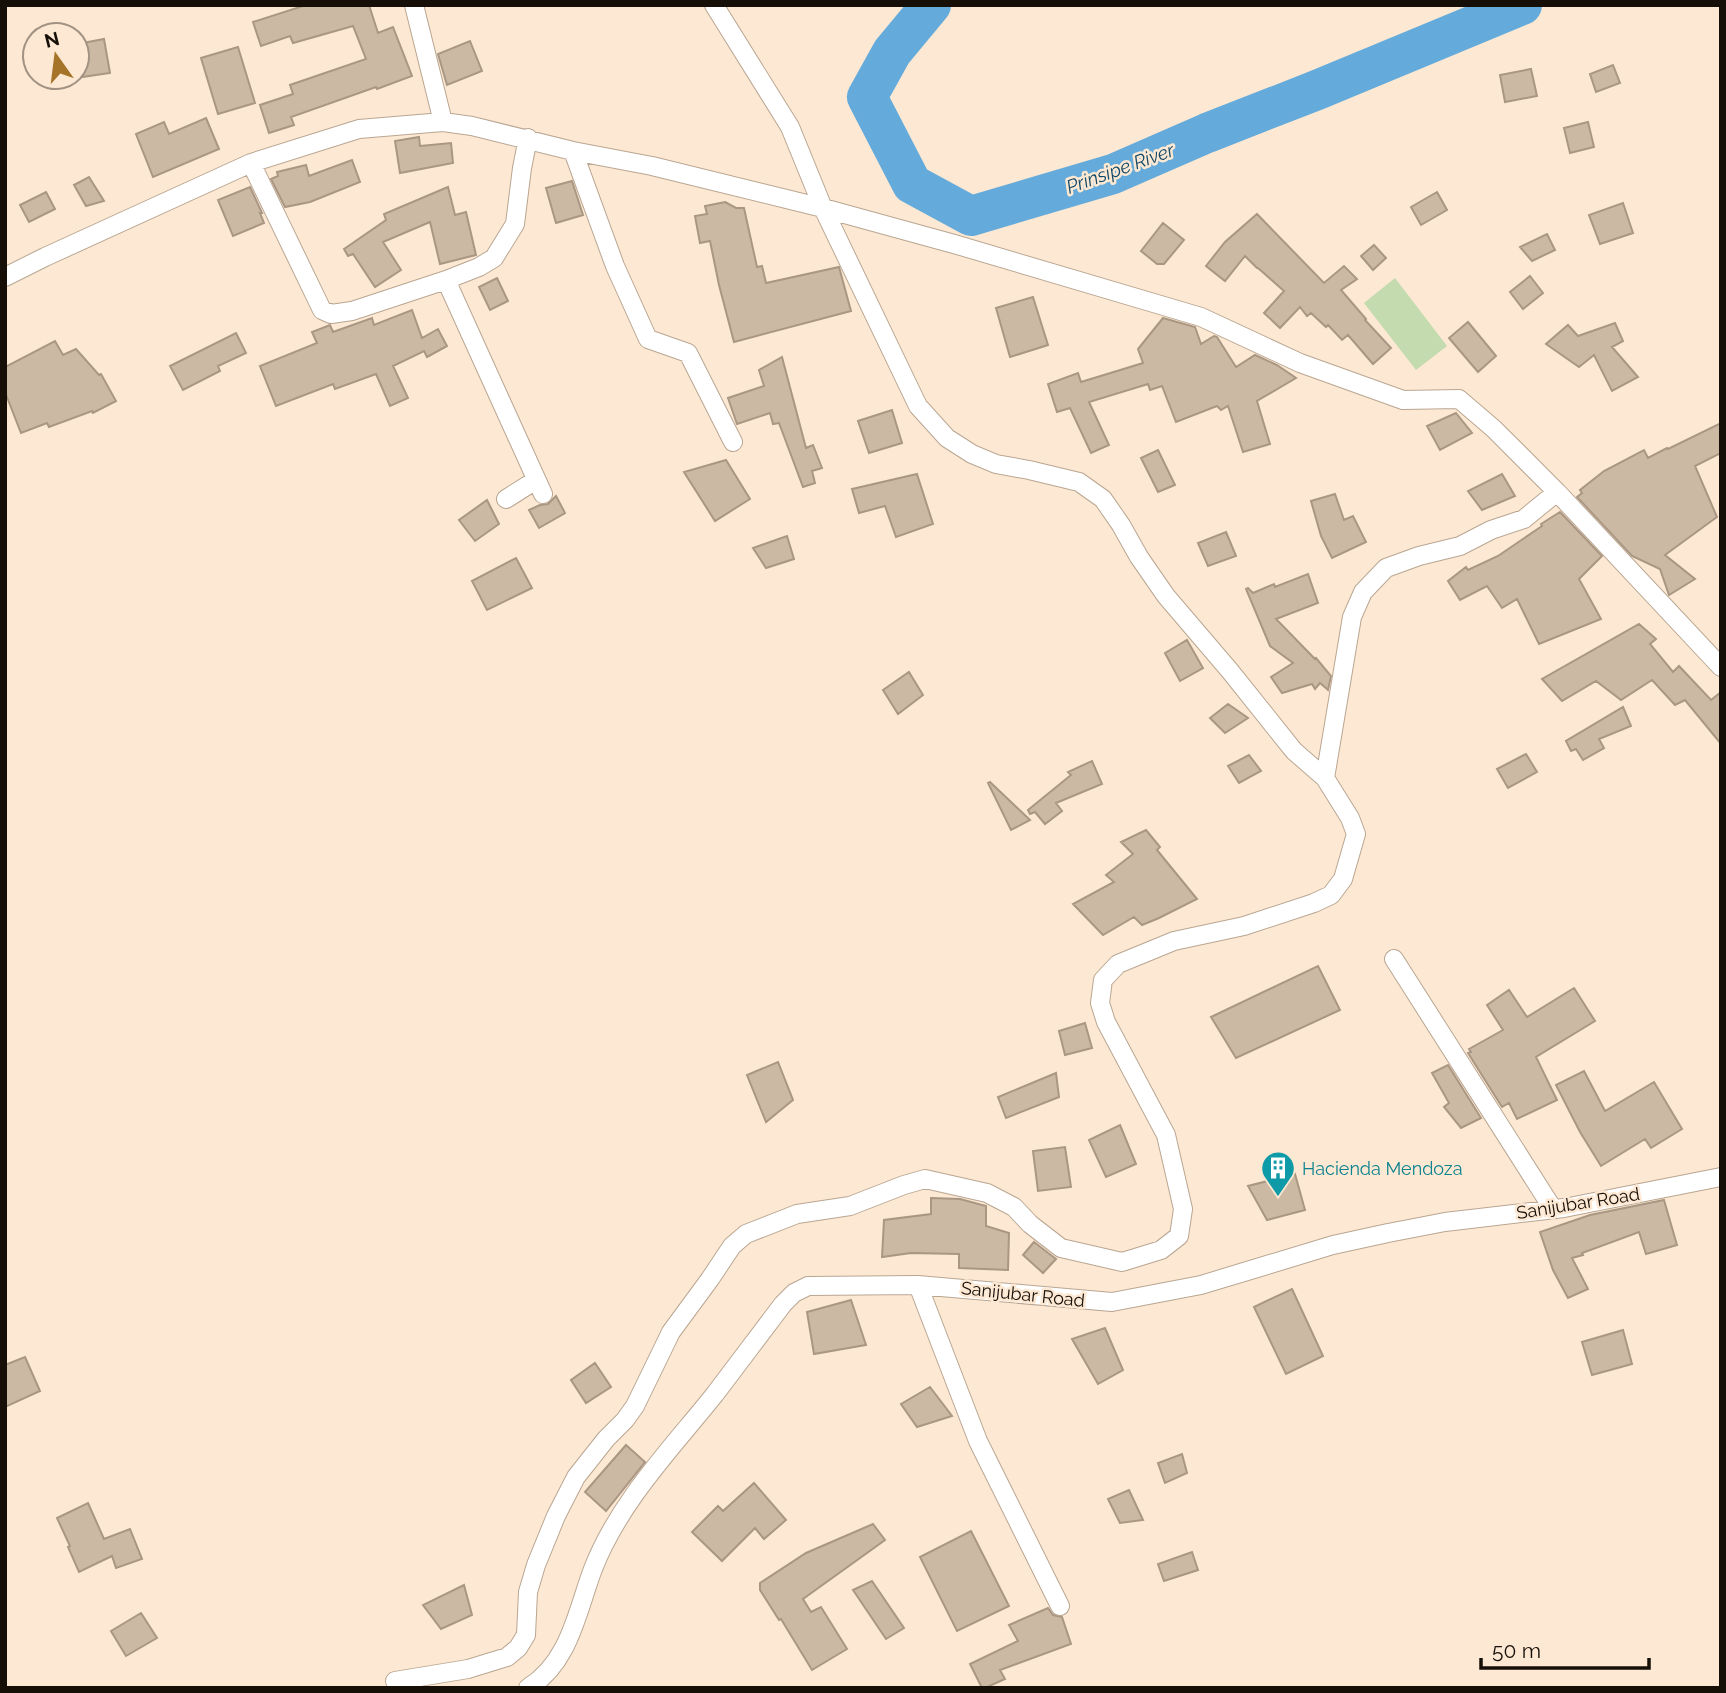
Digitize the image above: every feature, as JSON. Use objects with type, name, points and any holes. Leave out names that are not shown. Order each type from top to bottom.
[{"type":"street","points":[[414,5],[443,122]]},
{"type":"street","points":[[395,1681],[468,1669],[507,1657],[518,1648],[526,1635],[528,1592],[536,1565],[576,1477],[635,1406],[671,1332],[732,1246],[746,1234],[797,1213],[850,1206],[925,1179],[987,1193],[1014,1207],[1060,1248],[1122,1262],[1161,1250],[1179,1236],[1184,1209],[1166,1135],[1106,1022],[1100,1003],[1103,980],[1118,964],[1174,941],[1244,926],[1331,895],[1343,879],[1356,834],[1350,818],[1325,778],[1294,751],[1166,596],[1103,499],[1079,482],[996,464],[972,454],[947,438],[918,405],[823,208],[790,127],[714,5]]},
{"type":"street","points":[[5,277],[251,163],[359,129],[443,122],[652,166],[954,244],[1201,317],[1300,363],[1403,400],[1459,399],[1494,429],[1557,492],[1721,667]]},
{"type":"street","points":[[251,163],[323,310],[331,314],[352,311],[446,280],[480,267],[494,258],[515,224],[528,138]]},
{"type":"street","points":[[573,151],[615,266],[648,339],[688,353],[733,442]]},
{"type":"street","points":[[446,280],[539,487],[506,499]]},
{"type":"street","points":[[1325,778],[1352,617],[1363,592],[1386,568],[1460,546],[1491,530],[1524,519],[1557,492]]},
{"type":"street","points":[[1394,959],[1553,1209]]},
{"type":"street","name":"Sanijubar Road","points":[[528,1688],[552,1667],[568,1642],[594,1566],[618,1519],[671,1446],[714,1395],[783,1304],[794,1293],[808,1286],[918,1284],[1112,1302],[1201,1285],[1333,1245],[1388,1233],[1445,1222],[1553,1209],[1719,1182]]},
{"type":"street","points":[[918,1284],[978,1441],[1060,1606]]},
{"type":"green space","points":[[1395,278],[1447,346],[1416,370],[1364,303]]},
{"type":"building","points":[[306,5],[369,5],[378,33],[393,27],[412,76],[291,117],[294,125],[269,133],[260,105],[293,94],[290,85],[366,59],[353,26],[293,43],[290,36],[261,46],[253,22]]},
{"type":"building","points":[[104,39],[110,73],[91,76],[91,41]]},
{"type":"building","points":[[470,41],[482,71],[447,85],[438,54]]},
{"type":"building","points":[[238,47],[255,103],[218,114],[201,58]]},
{"type":"building","points":[[1613,65],[1620,83],[1596,92],[1590,74]]},
{"type":"building","points":[[1531,69],[1537,96],[1505,102],[1500,75]]},
{"type":"building","points":[[206,118],[219,149],[153,177],[136,134],[164,122],[169,134]]},
{"type":"building","points":[[1588,122],[1594,147],[1570,153],[1564,128]]},
{"type":"building","points":[[419,137],[420,146],[451,143],[453,163],[400,173],[395,141]]},
{"type":"building","points":[[352,160],[360,182],[310,202],[285,207],[271,179],[278,176],[277,172],[306,165],[309,176]]},
{"type":"building","points":[[89,177],[104,201],[86,206],[74,185]]},
{"type":"building","points":[[572,181],[583,215],[556,223],[546,188]]},
{"type":"building","points":[[250,187],[264,223],[233,236],[218,200]]},
{"type":"building","points":[[448,187],[455,215],[466,212],[476,255],[440,264],[430,222],[383,242],[401,270],[375,287],[353,254],[348,256],[344,249],[386,220],[384,214]]},
{"type":"building","points":[[46,192],[55,209],[29,222],[20,205]]},
{"type":"building","points":[[1437,192],[1447,210],[1421,225],[1411,207]]},
{"type":"building","points":[[725,202],[736,208],[744,208],[757,267],[762,266],[766,283],[839,267],[851,311],[734,342],[710,241],[700,243],[695,216],[707,214],[705,206]]},
{"type":"building","points":[[1623,203],[1633,233],[1600,244],[1589,215]]},
{"type":"building","points":[[1257,214],[1324,283],[1344,266],[1357,279],[1341,290],[1391,348],[1373,364],[1348,335],[1342,340],[1328,325],[1326,327],[1311,313],[1307,316],[1300,307],[1280,328],[1264,313],[1284,291],[1245,256],[1225,281],[1206,266],[1225,242]]},
{"type":"building","points":[[1163,223],[1184,240],[1164,264],[1157,264],[1141,251]]},
{"type":"building","points":[[1547,234],[1555,250],[1532,261],[1520,247]]},
{"type":"building","points":[[1374,245],[1386,258],[1373,270],[1361,256]]},
{"type":"building","points":[[1530,276],[1543,293],[1523,309],[1510,292]]},
{"type":"building","points":[[497,278],[508,301],[490,310],[479,287]]},
{"type":"building","points":[[1033,297],[1048,345],[1010,357],[996,308]]},
{"type":"building","points":[[412,310],[422,338],[438,329],[447,346],[427,357],[424,351],[393,366],[408,398],[390,406],[376,374],[335,389],[333,384],[276,406],[260,366],[317,343],[312,332],[330,325],[333,332],[372,318],[374,325]]},
{"type":"building","points":[[1163,318],[1195,327],[1201,344],[1214,336],[1217,337],[1236,367],[1255,355],[1296,378],[1257,401],[1270,444],[1243,452],[1228,406],[1221,410],[1217,406],[1176,422],[1162,386],[1150,390],[1148,384],[1089,402],[1109,445],[1091,453],[1070,408],[1057,412],[1048,384],[1078,373],[1081,382],[1143,363],[1138,349]]},
{"type":"building","points":[[1468,322],[1496,356],[1478,372],[1449,338]]},
{"type":"building","points":[[1615,323],[1623,341],[1612,347],[1638,377],[1612,391],[1594,355],[1579,367],[1546,344],[1568,325],[1578,336]]},
{"type":"building","points":[[236,333],[246,353],[218,366],[220,371],[183,390],[170,366]]},
{"type":"building","points":[[55,341],[63,355],[76,349],[99,375],[101,374],[116,401],[93,413],[92,411],[49,427],[47,423],[21,433],[5,392],[5,367]]},
{"type":"building","points":[[782,357],[806,448],[813,445],[822,468],[812,471],[815,483],[803,487],[779,423],[773,424],[770,413],[737,424],[728,398],[764,386],[759,370]]},
{"type":"building","points":[[892,410],[902,443],[869,453],[858,421]]},
{"type":"building","points":[[1456,413],[1472,433],[1440,450],[1427,426]]},
{"type":"building","points":[[1721,423],[1721,453],[1695,466],[1717,517],[1665,555],[1695,579],[1669,595],[1660,569],[1632,556],[1577,497],[1582,493],[1580,490],[1604,471],[1644,450],[1648,458]]},
{"type":"building","points":[[1158,450],[1175,485],[1158,492],[1141,458]]},
{"type":"building","points":[[726,460],[750,499],[715,521],[684,472]]},
{"type":"building","points":[[917,474],[933,524],[896,537],[885,506],[859,513],[852,489]]},
{"type":"building","points":[[1502,474],[1515,496],[1482,510],[1468,491]]},
{"type":"building","points":[[1335,494],[1344,520],[1353,516],[1366,542],[1332,558],[1321,536],[1311,501]]},
{"type":"building","points":[[556,496],[565,513],[539,528],[529,510],[548,504]]},
{"type":"building","points":[[487,500],[499,524],[475,541],[459,520]]},
{"type":"building","points":[[1560,512],[1602,556],[1579,579],[1601,619],[1539,644],[1517,599],[1502,608],[1487,586],[1460,600],[1448,581],[1466,567],[1468,570],[1498,556]]},
{"type":"building","points":[[1226,532],[1236,556],[1208,566],[1198,543]]},
{"type":"building","points":[[787,536],[794,559],[766,568],[753,548]]},
{"type":"building","points":[[516,558],[532,588],[487,610],[472,581]]},
{"type":"building","points":[[1308,574],[1318,603],[1276,619],[1331,676],[1328,690],[1320,683],[1315,689],[1312,684],[1282,693],[1271,677],[1293,663],[1270,646],[1246,589],[1253,593]]},
{"type":"building","points":[[1639,624],[1656,639],[1650,644],[1673,672],[1679,666],[1711,700],[1721,692],[1721,744],[1685,700],[1675,705],[1652,680],[1621,700],[1596,681],[1562,701],[1542,679]]},
{"type":"building","points":[[1187,640],[1203,668],[1180,681],[1165,653]]},
{"type":"building","points":[[909,672],[923,695],[898,714],[883,690]]},
{"type":"building","points":[[1228,704],[1248,718],[1225,733],[1210,718]]},
{"type":"building","points":[[1623,707],[1631,726],[1599,739],[1604,748],[1583,760],[1576,749],[1571,751],[1566,741]]},
{"type":"building","points":[[1526,754],[1537,772],[1508,788],[1497,769]]},
{"type":"building","points":[[1249,755],[1261,771],[1239,783],[1228,766]]},
{"type":"building","points":[[1092,761],[1102,784],[1056,803],[1062,811],[1045,824],[1035,812],[1030,814],[1028,810],[1071,775],[1068,772]]},
{"type":"building","points":[[988,783],[1030,820],[1011,830]]},
{"type":"building","points":[[1146,830],[1160,847],[1157,850],[1197,899],[1142,925],[1134,917],[1103,935],[1073,904],[1114,882],[1106,875],[1133,854],[1121,842]]},
{"type":"building","points":[[1318,966],[1340,1010],[1236,1058],[1211,1017]]},
{"type":"building","points":[[1574,988],[1595,1021],[1536,1057],[1557,1100],[1517,1119],[1509,1103],[1502,1107],[1468,1053],[1471,1052],[1469,1049],[1503,1030],[1487,1005],[1509,990],[1527,1017]]},
{"type":"building","points":[[1085,1023],[1092,1048],[1065,1055],[1059,1031]]},
{"type":"building","points":[[778,1062],[793,1100],[766,1122],[747,1075]]},
{"type":"building","points":[[1448,1065],[1481,1118],[1461,1128],[1444,1107],[1449,1103],[1432,1073]]},
{"type":"building","points":[[1584,1071],[1605,1111],[1654,1082],[1682,1129],[1651,1148],[1645,1139],[1601,1166],[1556,1085]]},
{"type":"building","points":[[1056,1073],[1059,1097],[1006,1118],[998,1097]]},
{"type":"building","points":[[1120,1125],[1136,1164],[1106,1177],[1089,1140]]},
{"type":"building","points":[[1065,1147],[1071,1187],[1038,1191],[1033,1151]]},
{"type":"building","name":"Hacienda Mendoza","points":[[1295,1174],[1305,1210],[1267,1220],[1248,1186]]},
{"type":"building","points":[[931,1198],[960,1199],[986,1206],[986,1226],[1009,1233],[1008,1270],[959,1268],[959,1254],[911,1253],[882,1257],[884,1220],[931,1214]]},
{"type":"building","points":[[1664,1200],[1677,1245],[1646,1254],[1639,1232],[1582,1253],[1583,1255],[1572,1258],[1588,1289],[1568,1298],[1553,1270],[1540,1232],[1590,1215]]},
{"type":"building","points":[[1034,1242],[1056,1259],[1043,1273],[1023,1255]]},
{"type":"building","points":[[1292,1289],[1323,1356],[1286,1374],[1254,1307]]},
{"type":"building","points":[[851,1300],[866,1345],[814,1354],[807,1312]]},
{"type":"building","points":[[1105,1328],[1123,1370],[1098,1384],[1072,1339]]},
{"type":"building","points":[[1623,1330],[1632,1364],[1592,1375],[1582,1342]]},
{"type":"building","points":[[25,1357],[40,1391],[5,1407],[5,1365]]},
{"type":"building","points":[[595,1363],[611,1387],[586,1403],[571,1380]]},
{"type":"building","points":[[930,1387],[952,1416],[917,1427],[901,1404]]},
{"type":"building","points":[[626,1445],[645,1462],[606,1511],[585,1492]]},
{"type":"building","points":[[1182,1454],[1187,1473],[1165,1483],[1158,1463]]},
{"type":"building","points":[[754,1483],[786,1520],[764,1539],[755,1528],[722,1561],[692,1532],[718,1506],[723,1511]]},
{"type":"building","points":[[1129,1490],[1143,1520],[1120,1523],[1108,1499]]},
{"type":"building","points":[[88,1503],[104,1539],[130,1529],[142,1559],[116,1568],[112,1556],[79,1572],[57,1518]]},
{"type":"building","points":[[873,1524],[885,1540],[803,1599],[811,1612],[821,1607],[847,1649],[812,1670],[760,1590],[760,1583],[806,1553]]},
{"type":"building","points":[[971,1531],[1009,1606],[957,1631],[920,1557]]},
{"type":"building","points":[[1192,1552],[1198,1570],[1164,1581],[1158,1564]]},
{"type":"building","points":[[872,1581],[904,1628],[886,1639],[853,1590]]},
{"type":"building","points":[[464,1585],[472,1615],[441,1629],[423,1605]]},
{"type":"building","points":[[1048,1608],[1053,1615],[1062,1617],[1071,1644],[1000,1670],[1005,1679],[982,1688],[970,1664],[1018,1641],[1009,1625]]},
{"type":"building","points":[[141,1613],[157,1638],[126,1656],[111,1631]]},
{"type":"waterway","name":"Prinsipe River","points":[[931,5],[892,52],[867,97],[912,184],[971,216],[1113,174],[1522,5]]},
{"type":"place","name":"Hacienda Mendoza","points":[[1278,1198]]}]
